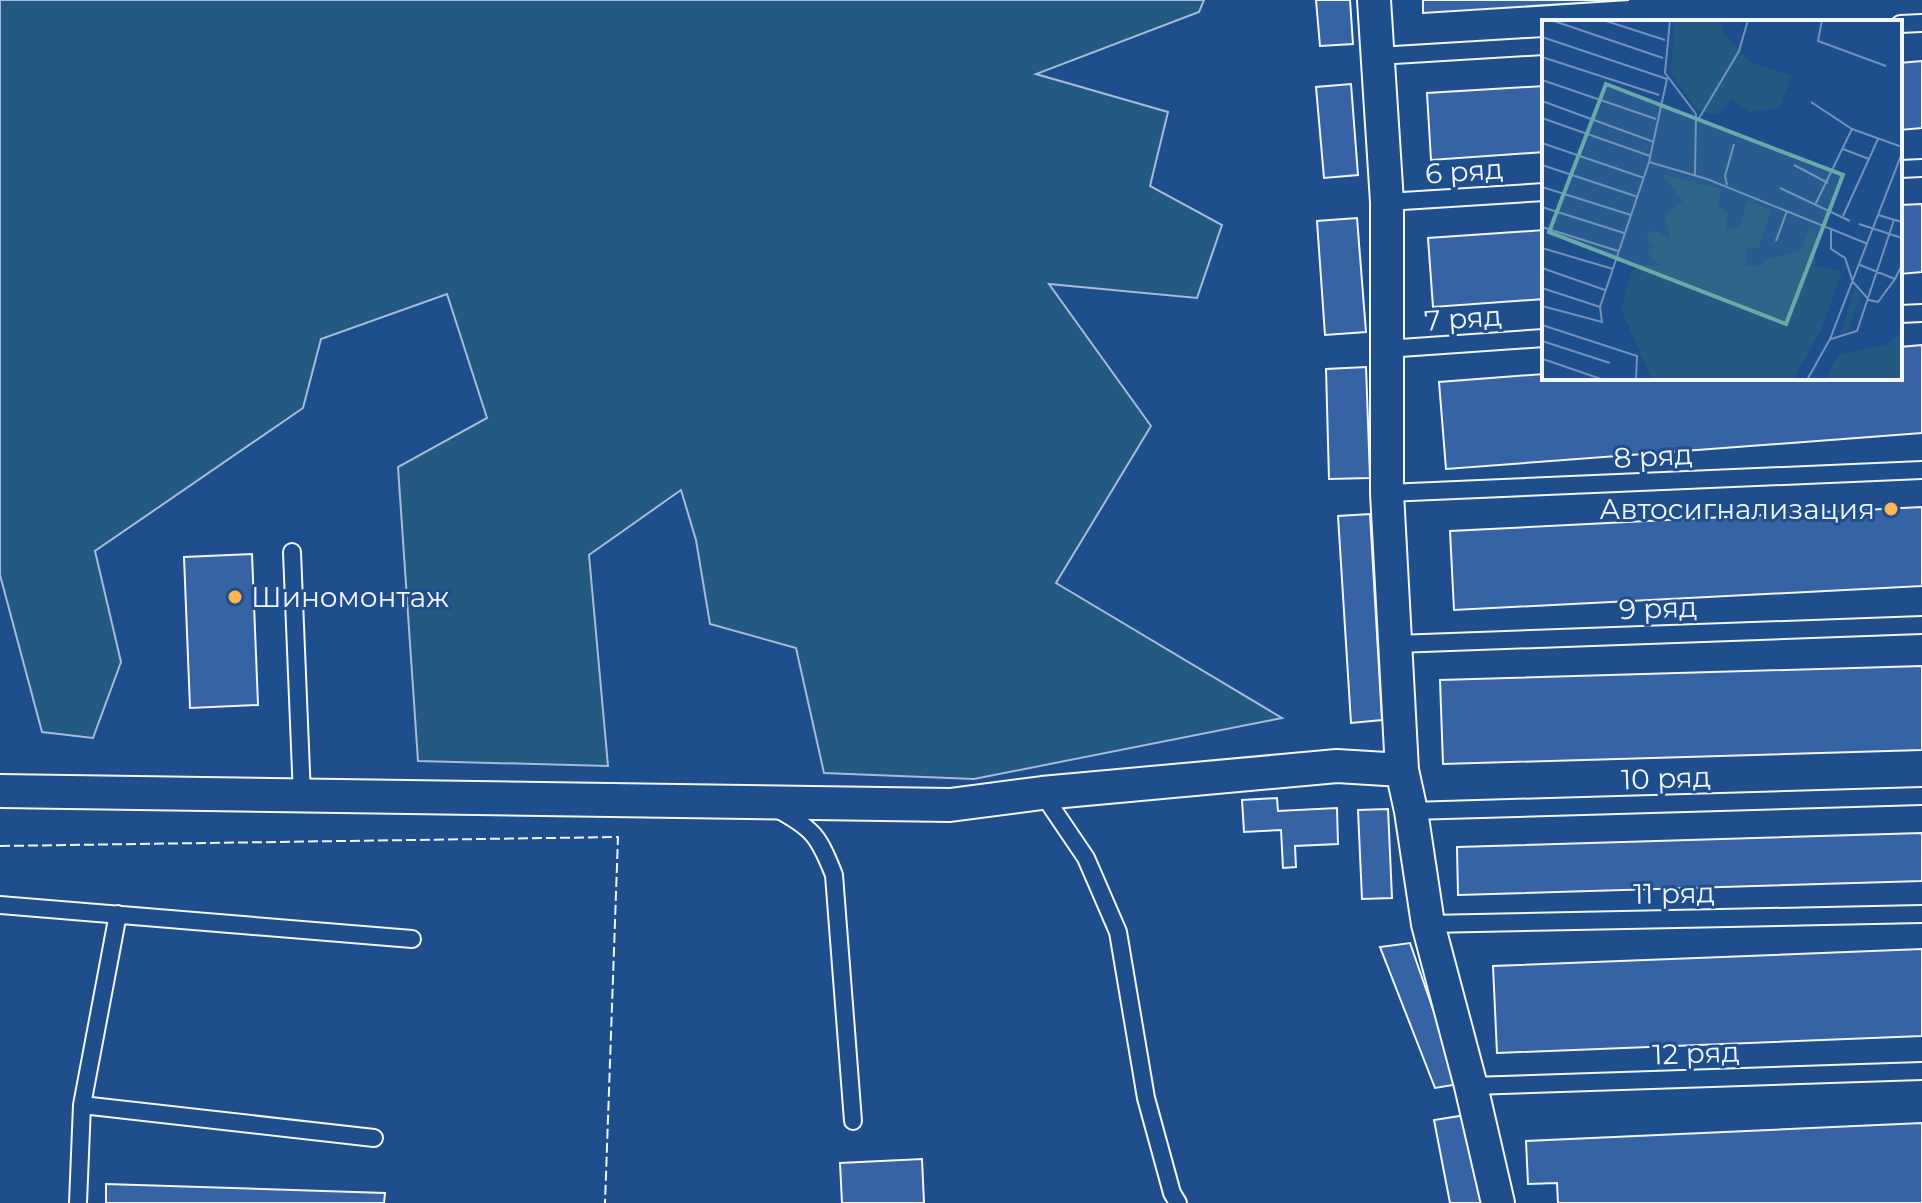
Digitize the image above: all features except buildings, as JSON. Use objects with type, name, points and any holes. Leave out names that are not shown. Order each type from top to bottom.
[{"type":"street","points":[[1374,0],[1387,202],[1387,493],[1402,770],[1428,924],[1498,1203]]},
{"type":"street","points":[[0,791],[950,805],[1042,793],[1337,766],[1402,770]]},
{"type":"lane","points":[[1902,24],[1922,23]]},
{"type":"lane","points":[[1378,56],[1542,46]]},
{"type":"lane","points":[[1902,169],[1922,168]]},
{"type":"lane","name":"6 ряд","points":[[1387,202],[1542,192]]},
{"type":"lane","points":[[1902,314],[1922,313]]},
{"type":"lane","name":"7 ряд","points":[[1386,349],[1542,338]]},
{"type":"lane","name":"8 ряд","points":[[1387,493],[1922,470]]},
{"type":"lane","points":[[292,552],[302,796]]},
{"type":"lane","name":"9 ряд","points":[[1396,644],[1922,625]]},
{"type":"lane","points":[[1042,793],[1086,858],[1118,932],[1146,1098],[1173,1200]]},
{"type":"lane","name":"10 ряд","points":[[1411,811],[1922,796]]},
{"type":"lane","points":[[765,802],[795,819],[820,840],[834,875],[853,1121]]},
{"type":"lane","points":[[0,905],[412,939]]},
{"type":"lane","points":[[78,1203],[82,1105],[118,914]]},
{"type":"lane","name":"11 ряд","points":[[1428,924],[1922,914]]},
{"type":"lane","name":"12 ряд","points":[[1471,1086],[1922,1071]]},
{"type":"lane","points":[[82,1105],[374,1138]]},
{"type":"shaded area","points":[[0,0],[1204,0],[1199,12],[1036,74],[1168,112],[1150,186],[1222,225],[1197,298],[1049,284],[1151,426],[1056,583],[1282,718],[974,779],[824,773],[796,648],[710,624],[696,540],[681,490],[589,555],[608,766],[418,761],[398,467],[487,418],[447,294],[321,339],[303,408],[95,551],[121,662],[93,738],[42,732],[0,575]]},
{"type":"fence","points":[[0,846],[618,837],[605,1203]]},
{"type":"place","name":"Автосигнализация","points":[[1891,509]]},
{"type":"place","name":"Шиномонтаж","points":[[235,597]]}]
